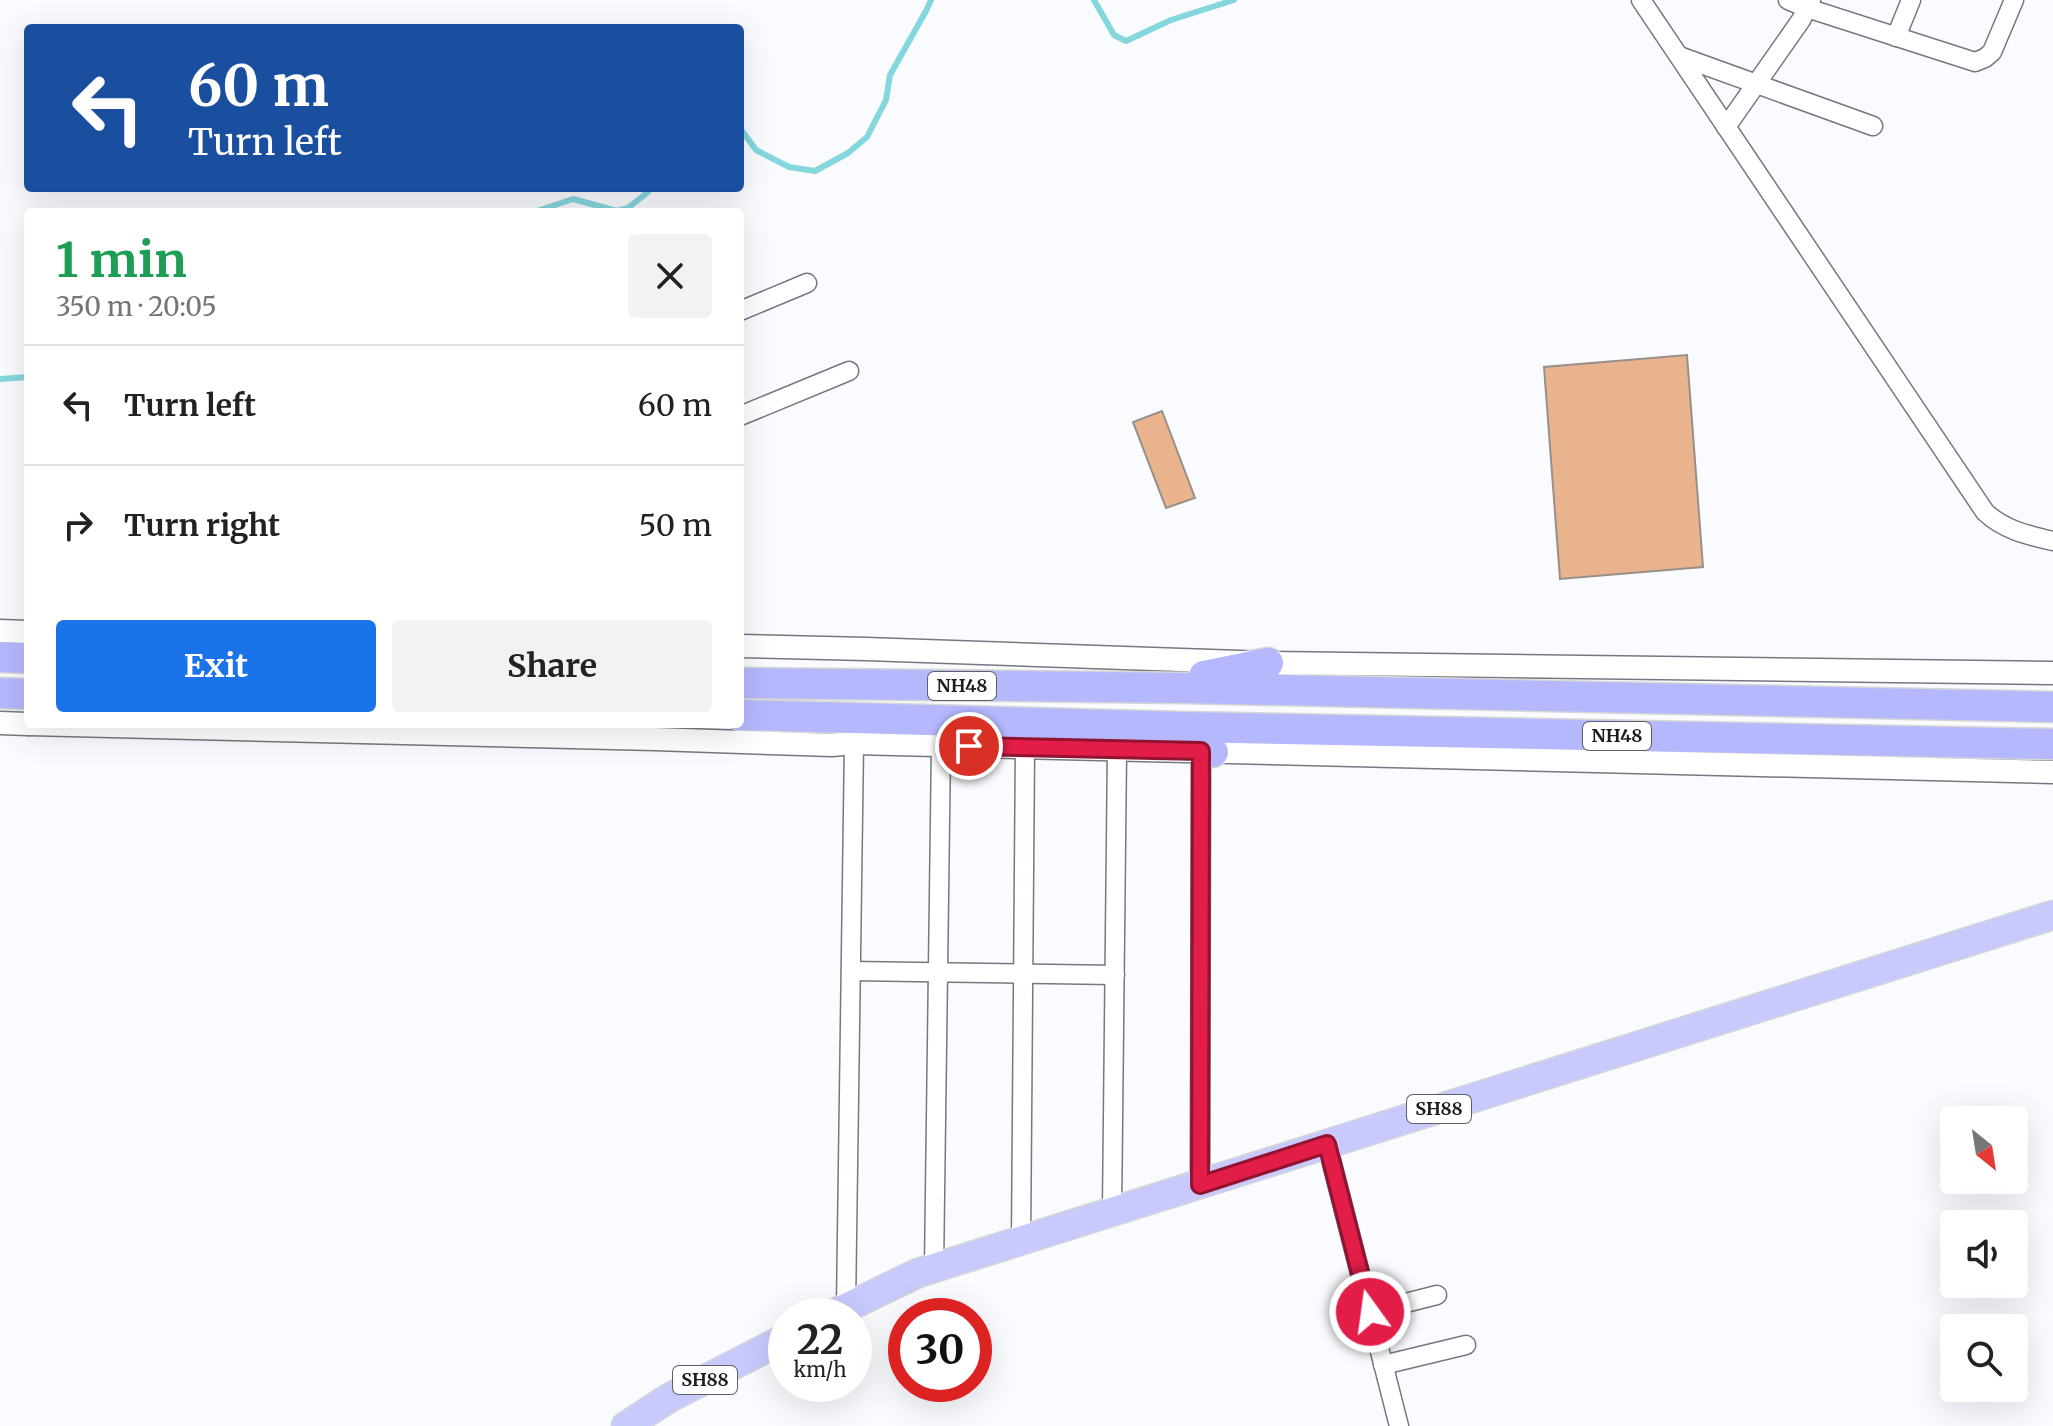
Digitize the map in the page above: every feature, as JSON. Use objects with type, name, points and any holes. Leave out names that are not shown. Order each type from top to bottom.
[{"type":"highway","points":[[0,657],[24,658]]},
{"type":"highway","points":[[1151,687],[1268,663]]},
{"type":"highway","name":"NH48","points":[[744,683],[1151,687],[2053,707]]},
{"type":"highway","points":[[0,693],[24,694]]},
{"type":"highway","name":"NH48","points":[[744,715],[2053,744]]},
{"type":"highway","points":[[1143,726],[1207,751]]},
{"type":"main road","name":"SH88","points":[[867,1298],[918,1273],[2053,915]]},
{"type":"main road","name":"SH88","points":[[626,1426],[669,1398],[768,1347]]},
{"type":"street","points":[[1641,0],[1985,512],[1996,523],[2018,533],[2053,541]]},
{"type":"street","points":[[1788,0],[1809,4],[1896,37],[1975,62],[1992,52],[2014,0]]},
{"type":"street","points":[[1896,37],[1911,0]]},
{"type":"street","points":[[1726,127],[1809,4]]},
{"type":"street","points":[[1679,56],[1873,126]]},
{"type":"street","points":[[744,309],[807,283]]},
{"type":"street","points":[[744,414],[849,371]]},
{"type":"street","points":[[0,631],[24,632]]},
{"type":"street","points":[[744,646],[1268,663],[2053,673]]},
{"type":"street","points":[[0,723],[24,724]]},
{"type":"street","points":[[195,728],[2053,772]]},
{"type":"street","points":[[839,1298],[851,971],[854,743]]},
{"type":"street","points":[[934,1269],[941,745]]},
{"type":"street","points":[[1021,1241],[1025,747]]},
{"type":"street","points":[[1112,1212],[1117,749]]},
{"type":"street","points":[[1200,1185],[1207,751]]},
{"type":"street","points":[[851,971],[1115,975]]},
{"type":"street","points":[[1327,1144],[1399,1426]]},
{"type":"street","points":[[1370,1312],[1437,1295]]},
{"type":"street","points":[[1383,1365],[1466,1345]]},
{"type":"building","points":[[1687,355],[1703,567],[1560,579],[1544,367]]},
{"type":"building","points":[[1162,411],[1195,498],[1166,508],[1133,422]]},
{"type":"waterway","points":[[744,134],[756,150],[789,167],[815,171],[848,153],[867,137],[886,100],[890,75],[931,0]]},
{"type":"waterway","points":[[1094,0],[1114,35],[1126,41],[1171,20],[1234,0]]},
{"type":"waterway","points":[[628,208],[648,192]]},
{"type":"waterway","points":[[546,208],[573,199],[606,208]]},
{"type":"waterway","points":[[0,379],[24,377]]},
{"type":"route","points":[[969,746],[1201,751],[1200,1185],[1327,1144],[1370,1312]]}]
